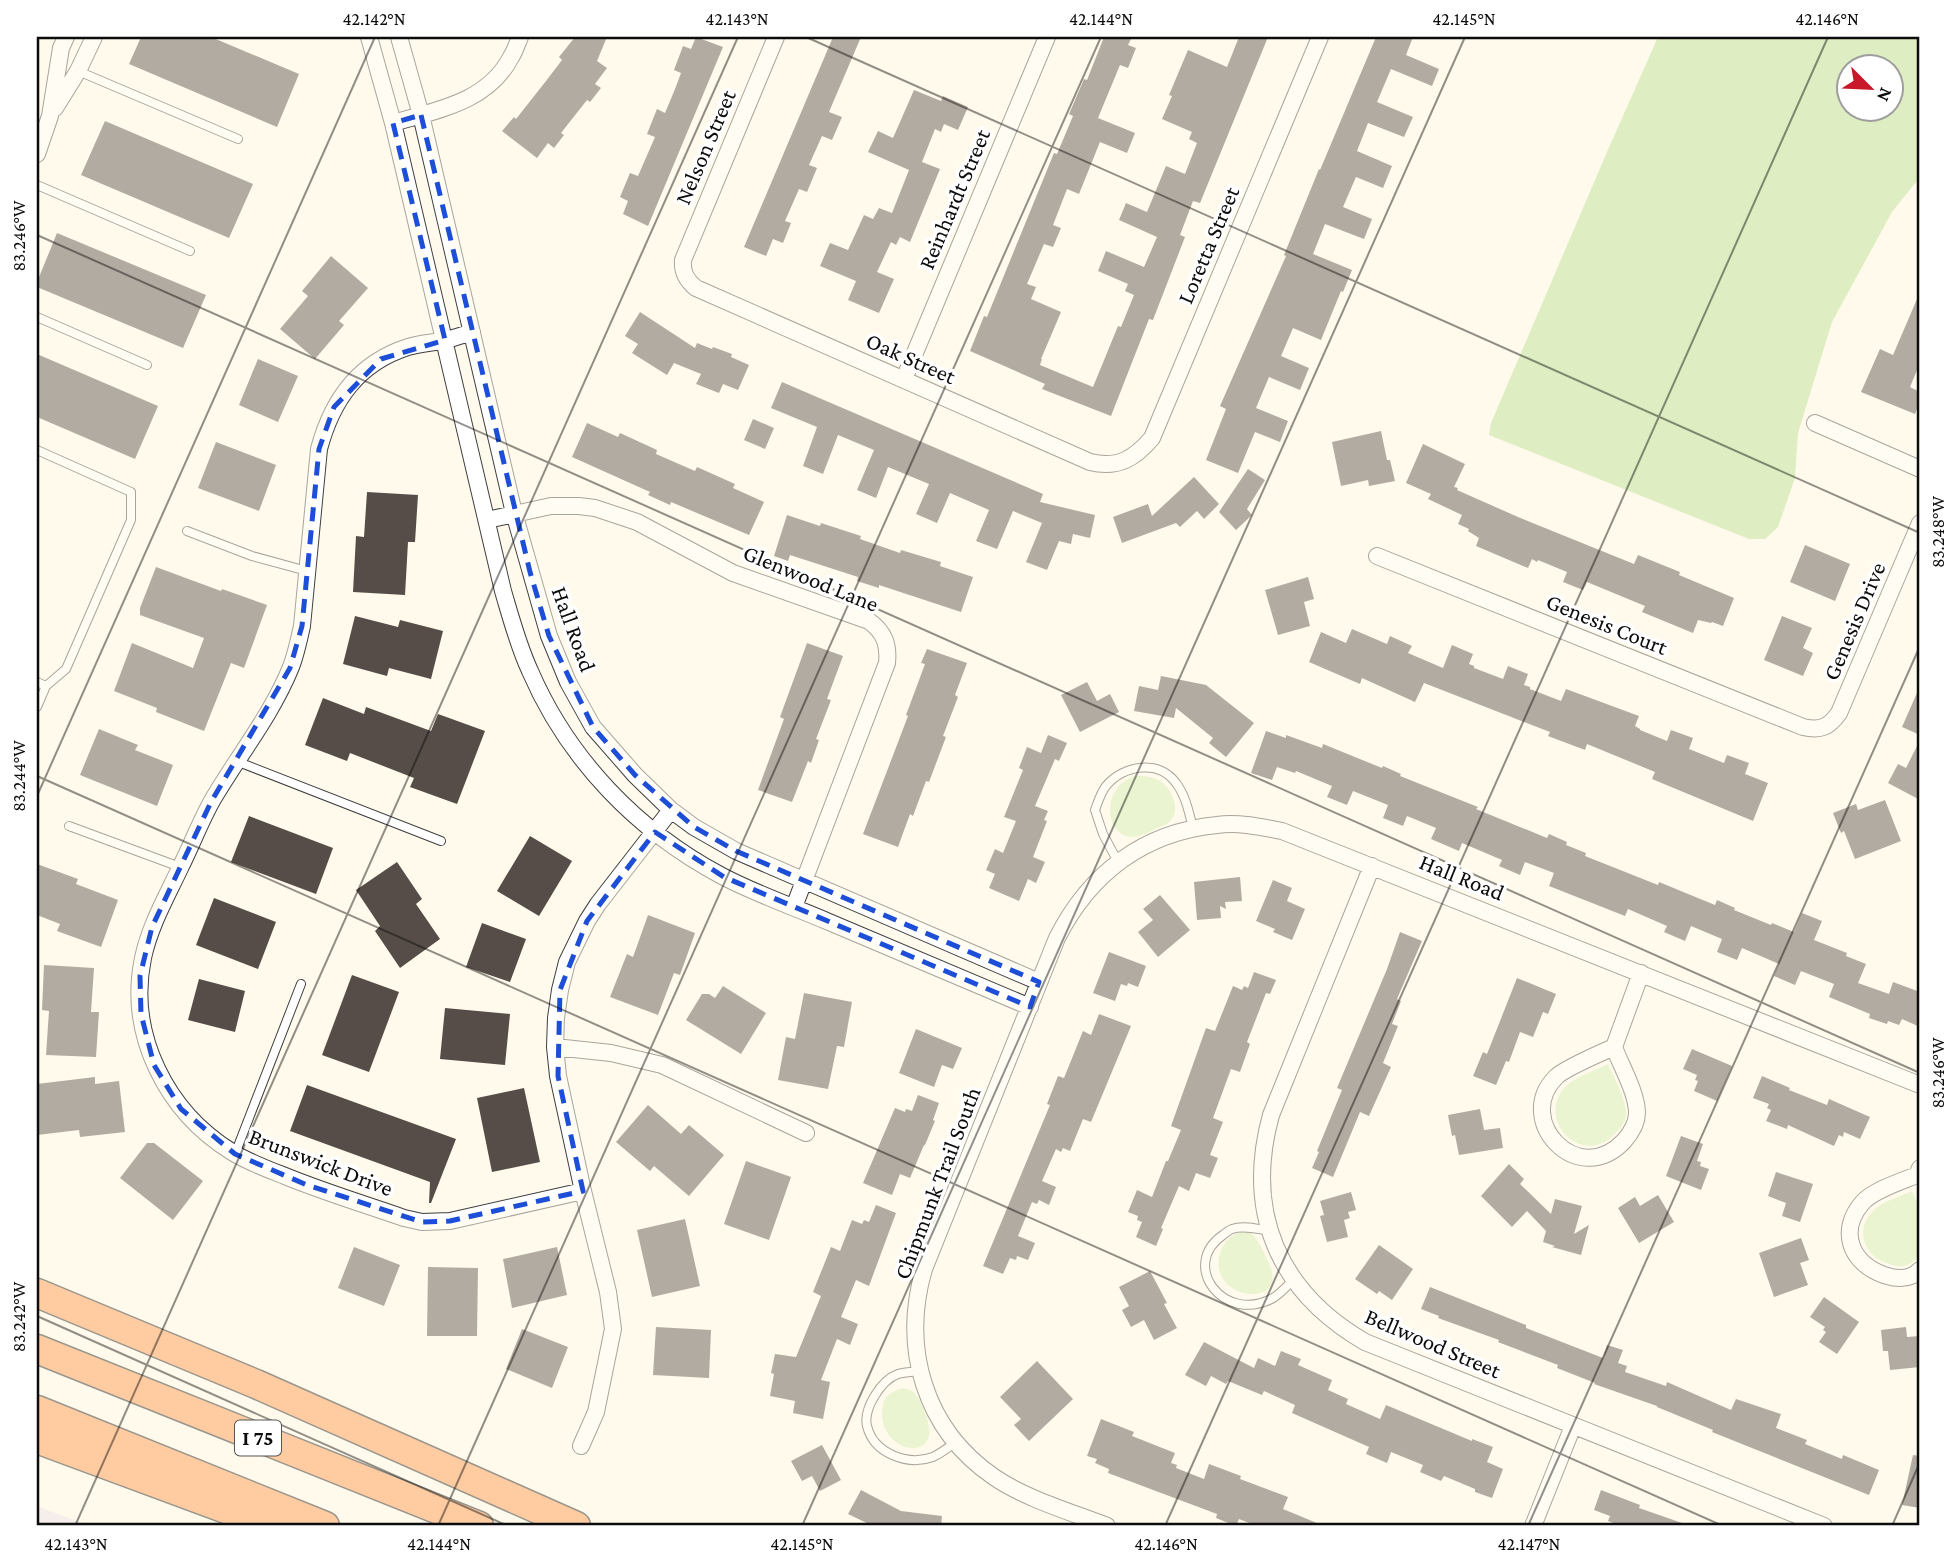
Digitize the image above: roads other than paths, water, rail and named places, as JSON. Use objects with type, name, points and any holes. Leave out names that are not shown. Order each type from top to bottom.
[{"type":"highway","points":[[37,1293],[256,1384],[576,1526]]},
{"type":"highway","name":"I 75","points":[[37,1349],[479,1526]]},
{"type":"highway","name":"I 75","points":[[37,1410],[325,1526]]},
{"type":"highway","points":[[37,1439],[272,1526]]},
{"type":"street","points":[[50,116],[61,48],[66,37]]},
{"type":"street","points":[[39,144],[50,116],[78,71],[94,37]]},
{"type":"street","points":[[369,37],[393,123],[514,632],[548,709],[571,746],[622,804],[679,850],[724,877],[1030,1007]]},
{"type":"street","name":"Hall Road","points":[[399,37],[421,115],[514,513],[549,636],[568,682],[593,727],[635,775],[671,810],[694,827],[736,851],[1039,982]]},
{"type":"street","points":[[393,123],[457,104],[477,95],[495,79],[510,59],[520,37]]},
{"type":"street","name":"Nelson Street","points":[[685,276],[683,260],[776,37]]},
{"type":"street","name":"Reinhardt Street","points":[[904,379],[1047,37]]},
{"type":"street","name":"Loretta Street","points":[[1125,460],[1140,452],[1152,438],[1320,37]]},
{"type":"street","name":"Oak Street","points":[[685,276],[696,288],[1090,462],[1109,465],[1125,460]]},
{"type":"street","points":[[236,761],[274,701],[290,668],[302,626],[319,449],[334,407],[354,380],[381,359],[411,346],[472,332]]},
{"type":"street","points":[[1815,423],[1920,469]]},
{"type":"street","name":"Glenwood Lane","points":[[487,520],[551,506],[579,506],[609,512],[637,523],[733,573],[869,621],[878,628],[887,643],[887,663],[794,907]]},
{"type":"street","name":"Genesis Drive","points":[[1820,729],[1832,722],[1839,713],[1920,523]]},
{"type":"street","name":"Genesis Court","points":[[1377,556],[1803,727],[1820,729]]},
{"type":"street","name":"Brunswick Drive","points":[[236,761],[211,802],[180,867],[152,927],[143,957],[140,976],[141,1014],[146,1039],[154,1065],[181,1109],[198,1128],[235,1154],[307,1185],[422,1222],[450,1221],[583,1191]]},
{"type":"street","points":[[581,1446],[596,1412],[613,1329],[608,1292],[558,1076],[556,1018],[560,990],[576,940],[598,904],[671,810]]},
{"type":"street","name":"Hall Road","points":[[1030,1007],[1066,919],[1100,876],[1153,841],[1193,828],[1219,824],[1248,825],[1282,831],[1920,1085]]},
{"type":"street","name":"Bellwood Street","points":[[1372,866],[1266,1135],[1262,1156],[1262,1190],[1270,1231],[1293,1280],[1315,1307],[1342,1329],[1365,1342],[1824,1526]]},
{"type":"street","points":[[1614,1047],[1557,1076],[1544,1095],[1542,1119],[1552,1139],[1567,1153],[1585,1158],[1605,1156],[1631,1133],[1637,1117],[1637,1102],[1614,1047],[1641,973]]},
{"type":"street","name":"Chipmunk Trail South","points":[[1030,1007],[924,1269],[914,1329],[920,1371],[939,1418],[971,1459],[995,1478],[1024,1493],[1107,1526]]},
{"type":"street","points":[[555,1047],[611,1053],[662,1065],[806,1133]]},
{"type":"street","points":[[1919,1175],[1865,1200],[1852,1218],[1849,1240],[1858,1259],[1873,1271],[1894,1278],[1911,1277],[1920,1270]]},
{"type":"street","points":[[1533,1526],[1573,1426]]},
{"type":"lane","points":[[78,71],[238,139]]},
{"type":"lane","points":[[37,185],[190,251]]},
{"type":"lane","points":[[37,317],[147,365]]},
{"type":"lane","points":[[37,450],[131,492],[131,520],[126,533],[66,669],[46,686],[37,707]]},
{"type":"lane","points":[[187,531],[253,556],[307,571]]},
{"type":"lane","points":[[37,682],[46,686]]},
{"type":"lane","points":[[236,761],[441,841]]},
{"type":"lane","points":[[1118,862],[1103,834],[1095,810],[1104,787],[1120,773],[1143,767],[1163,769],[1176,781],[1184,794],[1193,828]]},
{"type":"lane","points":[[69,826],[180,867]]},
{"type":"lane","points":[[235,1154],[301,984]]},
{"type":"lane","points":[[1270,1231],[1254,1228],[1232,1229],[1214,1241],[1206,1256],[1207,1280],[1220,1296],[1237,1305],[1256,1304],[1274,1297],[1293,1280]]},
{"type":"lane","points":[[920,1371],[899,1374],[882,1383],[873,1399],[866,1423],[871,1437],[882,1449],[897,1458],[916,1460],[933,1457],[956,1442]]}]
